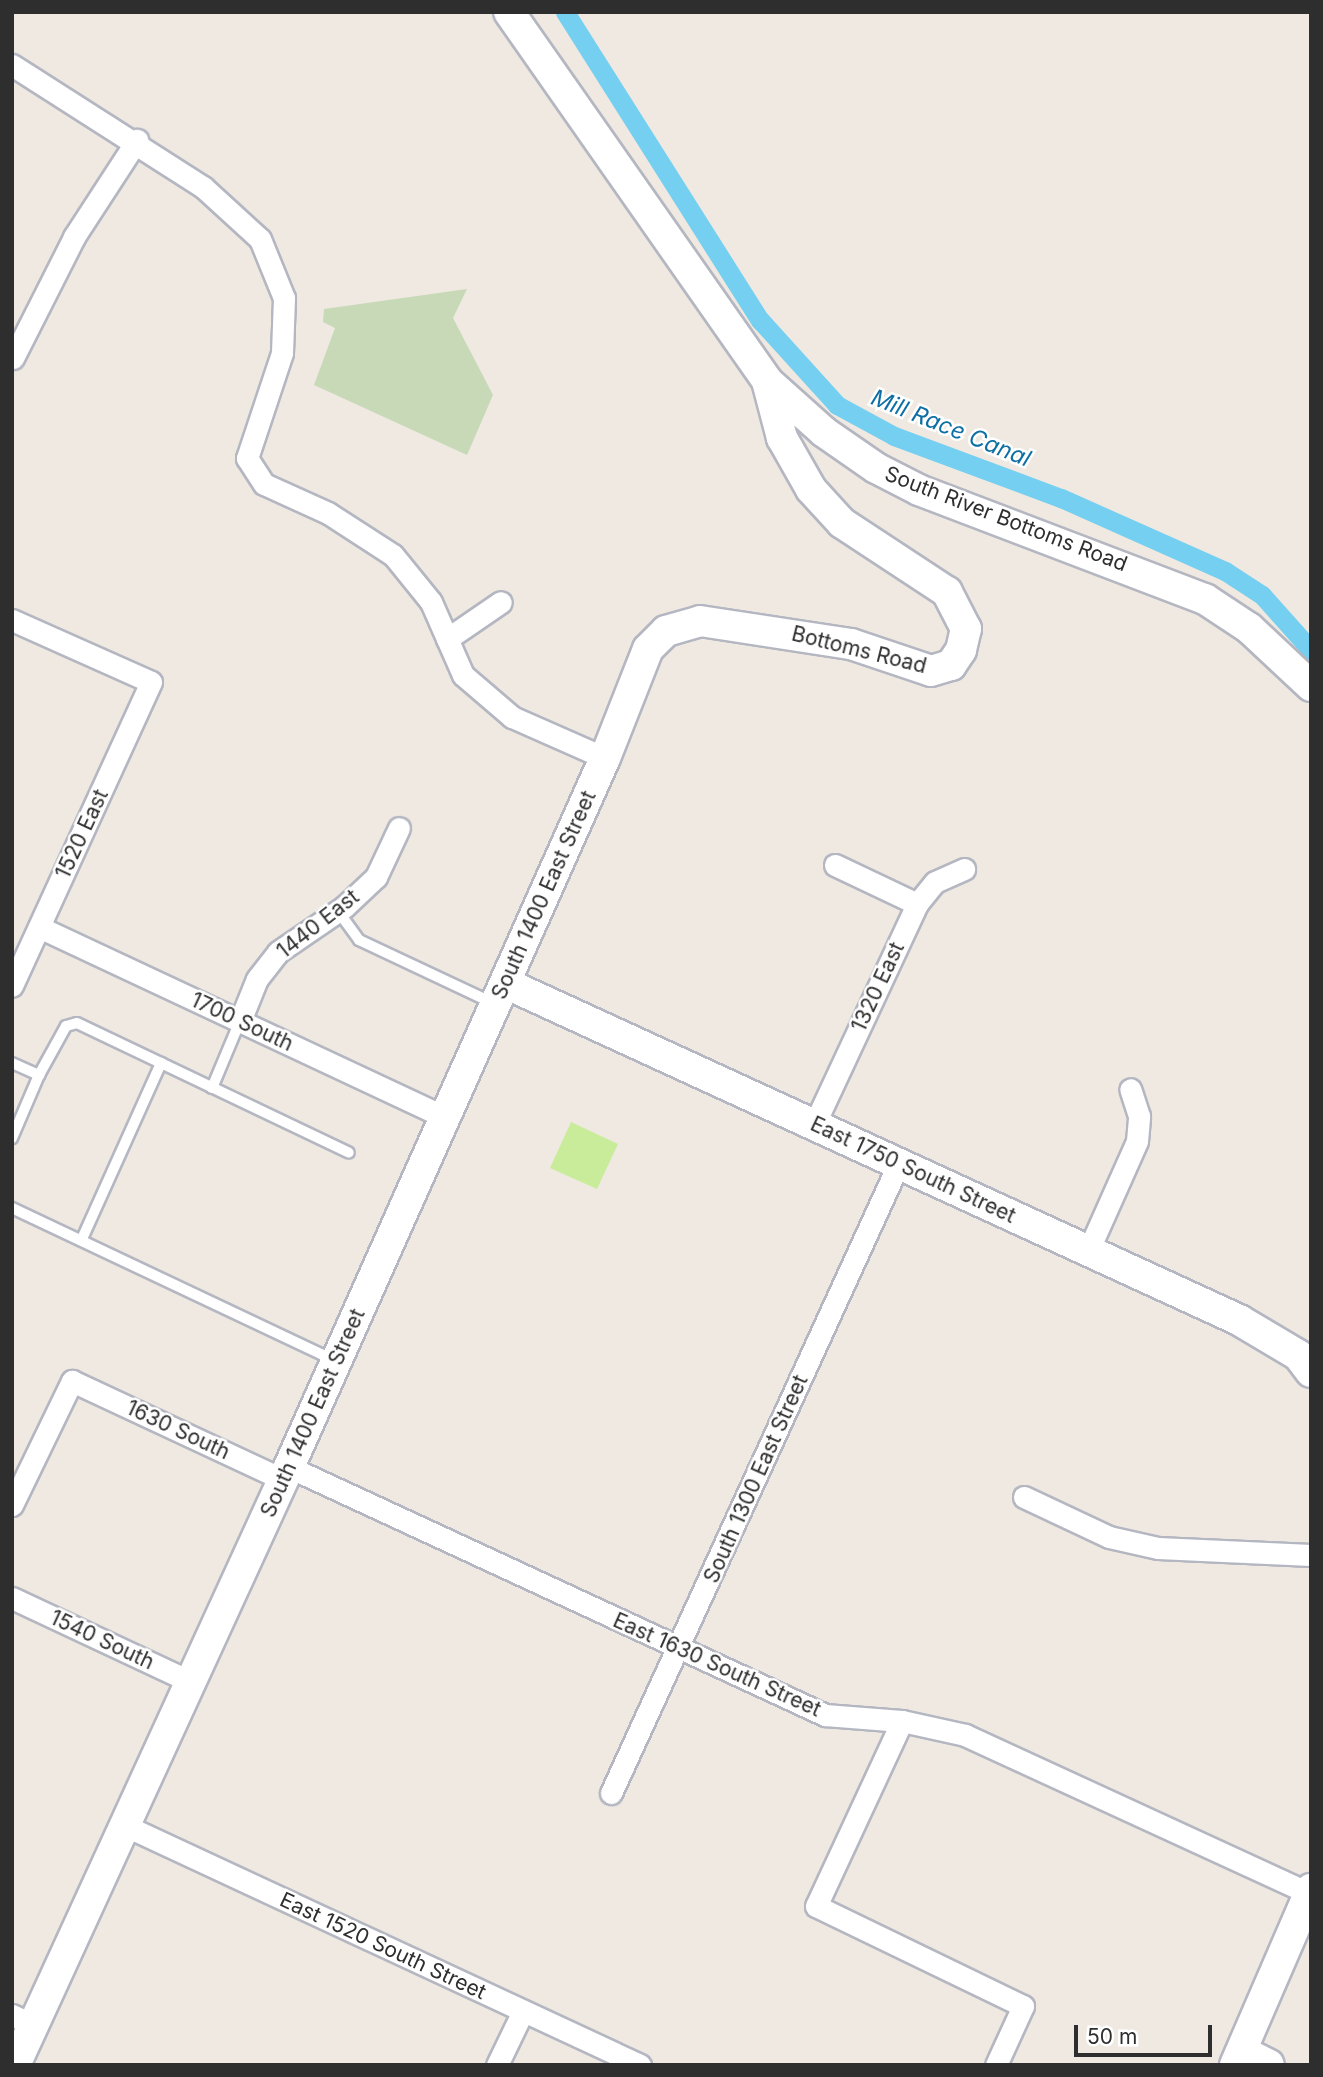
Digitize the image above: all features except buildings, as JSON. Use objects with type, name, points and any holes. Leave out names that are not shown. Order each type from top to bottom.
[{"type":"street","name":"South River Bottoms Road","points":[[509,12],[767,381],[855,455],[919,490],[1205,599],[1249,628],[1311,686]]},
{"type":"street","points":[[12,65],[137,141],[203,187],[260,239],[284,298],[282,353],[247,458],[264,484],[328,513],[393,555],[431,602],[463,675],[512,717],[605,758]]},
{"type":"street","points":[[13,358],[75,237],[137,141]]},
{"type":"street","name":"Bottoms Road","points":[[605,758],[648,649],[666,631],[700,621],[800,634],[851,644],[931,671],[951,665],[961,650],[966,629],[947,592],[842,523],[811,489],[782,438],[767,381]]},
{"type":"street","points":[[447,639],[500,602]]},
{"type":"street","name":"1520 East","points":[[12,620],[151,682],[12,986]]},
{"type":"street","name":"South 1400 East Street","points":[[15,2065],[23,2020],[126,1826],[605,758]]},
{"type":"street","name":"1440 East","points":[[240,1021],[257,979],[278,952],[338,911],[376,877],[399,828]]},
{"type":"street","points":[[835,865],[917,904]]},
{"type":"street","name":"1320 East","points":[[814,1125],[917,904],[936,882],[964,869]]},
{"type":"street","name":"1700 South","points":[[39,927],[443,1116]]},
{"type":"street","name":"East 1750 South Street","points":[[500,994],[814,1125],[1089,1249],[1239,1320],[1298,1355],[1311,1372]]},
{"type":"street","points":[[1089,1249],[1137,1141],[1139,1116],[1130,1089]]},
{"type":"street","name":"South 1300 East Street","points":[[611,1793],[898,1165]]},
{"type":"street","name":"1630 South","points":[[12,1505],[72,1381],[286,1473]]},
{"type":"street","name":"East 1630 South Street","points":[[286,1473],[825,1715],[902,1721],[965,1735],[1310,1891]]},
{"type":"street","points":[[1024,1497],[1110,1537],[1158,1548],[1311,1555]]},
{"type":"street","name":"1540 South","points":[[12,1598],[191,1682]]},
{"type":"street","points":[[902,1721],[816,1906],[1023,2006],[996,2065]]},
{"type":"street","name":"East 1520 South Street","points":[[126,1826],[640,2065]]},
{"type":"street","points":[[1269,2065],[1239,2058],[1310,1891]]},
{"type":"street","points":[[497,2065],[523,2011]]},
{"type":"lane","points":[[338,911],[359,940],[500,994]]},
{"type":"lane","points":[[212,1088],[240,1021]]},
{"type":"lane","points":[[12,1138],[39,1074],[66,1027],[77,1023],[349,1153]]},
{"type":"lane","points":[[12,1063],[39,1074]]},
{"type":"lane","points":[[82,1239],[161,1063]]},
{"type":"lane","points":[[12,1208],[336,1361]]},
{"type":"green space","points":[[467,289],[453,318],[493,395],[467,455],[314,385],[335,328],[323,322],[324,309]]},
{"type":"green space","points":[[571,1122],[618,1144],[597,1189],[550,1168]]},
{"type":"waterway","name":"Mill Race Canal","points":[[565,12],[760,320],[837,405],[894,436],[1061,498],[1225,571],[1262,595],[1311,650]]}]
